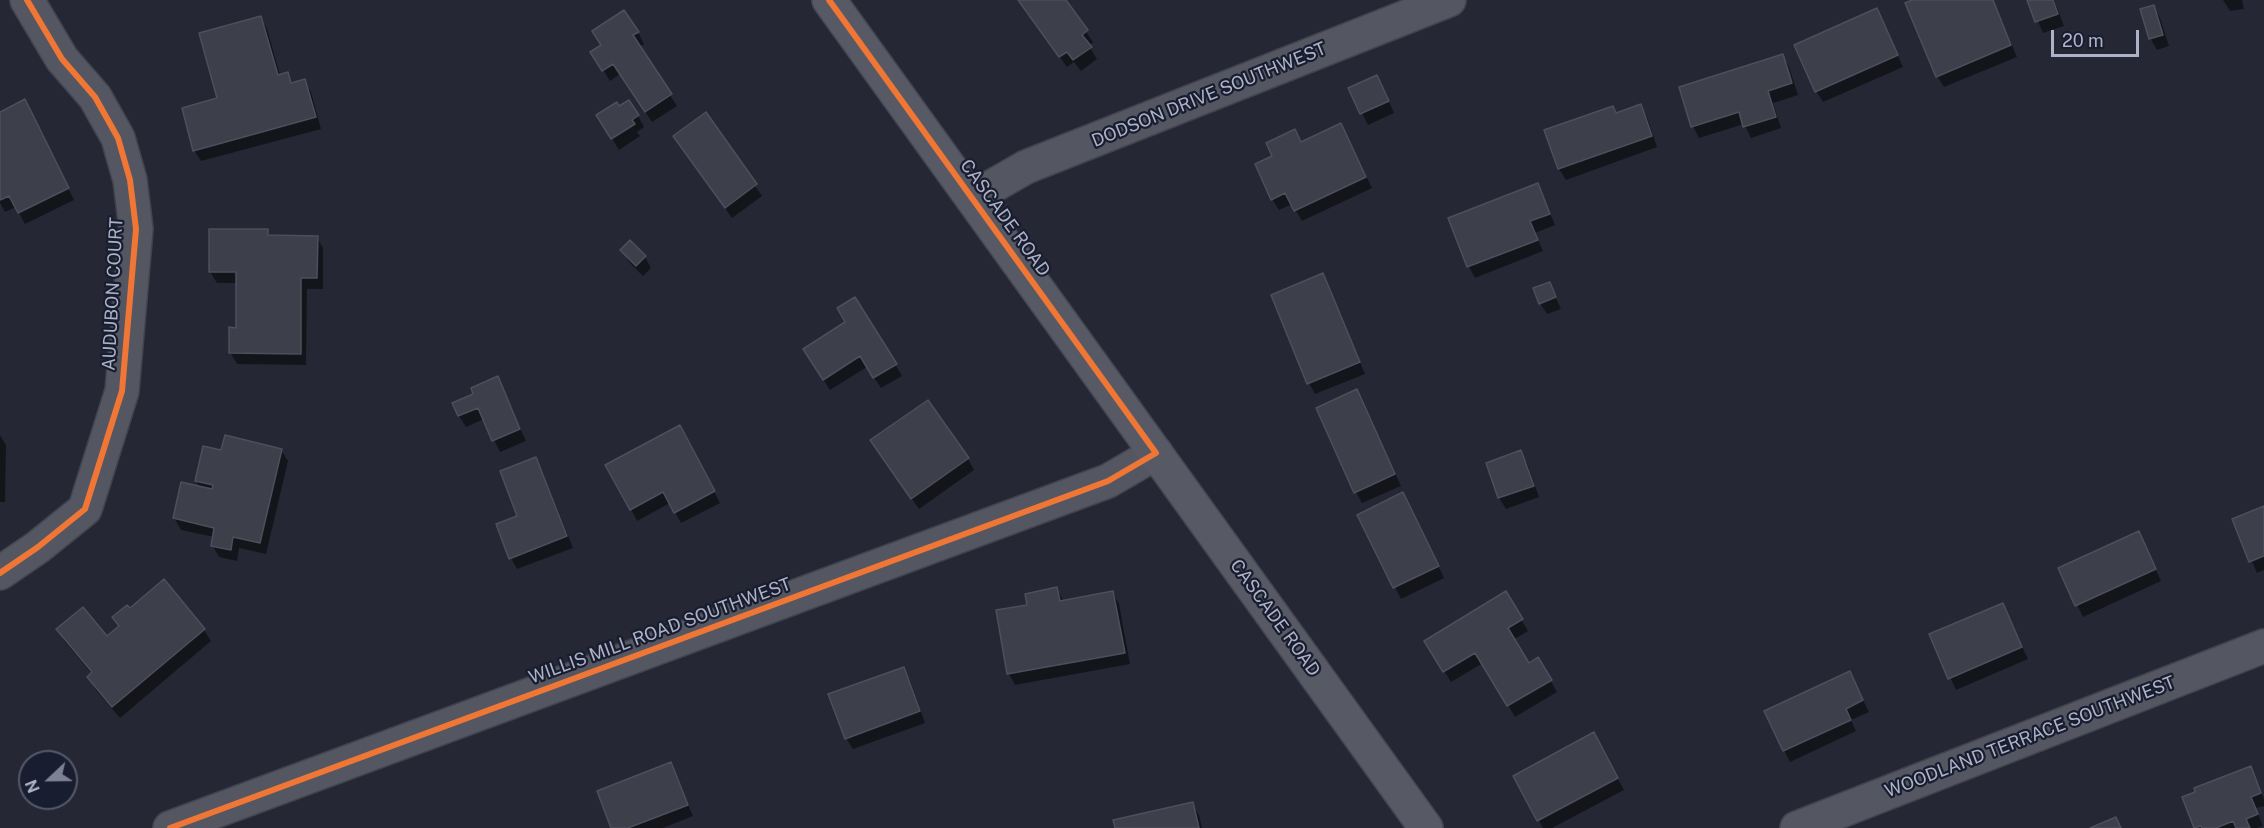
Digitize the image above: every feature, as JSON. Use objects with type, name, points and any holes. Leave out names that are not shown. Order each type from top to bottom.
[{"type":"main road","name":"CASCADE ROAD","points":[[829,0],[1426,828]]},
{"type":"street","name":"AUDUBON COURT","points":[[0,573],[38,547],[85,509],[122,391],[135,240],[130,180],[118,138],[95,96],[62,58],[27,0]]},
{"type":"street","name":"DODSON DRIVE SOUTHWEST","points":[[972,198],[1026,167],[1449,0]]},
{"type":"street","name":"WILLIS MILL ROAD SOUTHWEST","points":[[170,828],[1108,480],[1156,453]]},
{"type":"street","name":"WOODLAND TERRACE SOUTHWEST","points":[[1797,828],[2264,646]]},
{"type":"building","points":[[1018,0],[1066,0],[1088,30],[1082,35],[1092,47],[1073,60],[1067,52],[1059,57]]},
{"type":"building","points":[[1912,0],[1993,0],[2011,45],[1936,77],[1905,3]]},
{"type":"building","points":[[2027,0],[2053,0],[2058,14],[2035,22]]},
{"type":"building","points":[[2154,5],[2163,35],[2149,39],[2140,9]]},
{"type":"building","points":[[1877,8],[1898,55],[1815,92],[1794,45]]},
{"type":"building","points":[[624,10],[639,32],[633,35],[672,94],[645,112],[613,64],[602,71],[590,52],[601,45],[592,31]]},
{"type":"building","points":[[261,16],[278,75],[288,72],[291,83],[305,79],[316,117],[193,151],[182,108],[217,98],[199,33]]},
{"type":"building","points":[[1783,54],[1792,83],[1768,91],[1776,117],[1743,127],[1739,112],[1691,127],[1679,87]]},
{"type":"building","points":[[1377,75],[1389,101],[1360,114],[1348,88]]},
{"type":"building","points":[[25,99],[69,188],[18,213],[9,196],[0,200],[0,112]]},
{"type":"building","points":[[629,100],[639,115],[632,120],[635,124],[611,139],[596,115],[617,102],[619,106]]},
{"type":"building","points":[[1641,104],[1652,136],[1558,169],[1544,130],[1613,106],[1616,113]]},
{"type":"building","points":[[706,112],[757,184],[725,208],[673,136]]},
{"type":"building","points":[[1341,123],[1366,177],[1294,211],[1285,193],[1271,200],[1255,164],[1272,156],[1266,143],[1295,129],[1301,142]]},
{"type":"building","points":[[1538,183],[1550,214],[1530,221],[1538,240],[1467,267],[1448,218]]},
{"type":"building","points":[[209,229],[268,229],[268,235],[318,236],[317,278],[301,278],[301,354],[229,353],[229,327],[236,328],[236,272],[209,272]]},
{"type":"building","points":[[630,240],[646,256],[636,266],[620,250]]},
{"type":"building","points":[[1323,273],[1360,362],[1307,384],[1271,295]]},
{"type":"building","points":[[1550,282],[1556,297],[1539,304],[1533,288]]},
{"type":"building","points":[[855,297],[897,364],[873,378],[860,356],[823,380],[803,349],[845,322],[837,308]]},
{"type":"building","points":[[498,376],[520,429],[492,441],[478,408],[458,416],[452,403],[473,394],[471,388]]},
{"type":"building","points":[[1357,389],[1395,474],[1354,493],[1316,408]]},
{"type":"building","points":[[928,400],[969,458],[911,499],[870,440]]},
{"type":"building","points":[[680,425],[715,491],[674,513],[663,492],[630,510],[605,465]]},
{"type":"building","points":[[225,435],[282,449],[260,543],[233,537],[231,550],[211,546],[214,528],[173,518],[181,482],[212,489],[213,485],[195,481],[203,446],[221,450]]},
{"type":"building","points":[[1521,450],[1534,486],[1498,498],[1486,463]]},
{"type":"building","points":[[536,457],[567,536],[509,559],[496,524],[517,516],[500,471]]},
{"type":"building","points":[[1403,492],[1439,566],[1393,588],[1357,515]]},
{"type":"building","points":[[2264,506],[2264,556],[2249,562],[2232,519]]},
{"type":"building","points":[[2139,531],[2156,569],[2075,606],[2058,568]]},
{"type":"building","points":[[164,579],[205,629],[112,707],[87,677],[92,672],[56,629],[83,607],[107,636],[119,626],[112,617],[127,605],[130,608]]},
{"type":"building","points":[[1057,587],[1060,601],[1113,591],[1125,653],[1007,674],[996,610],[1027,605],[1025,594]]},
{"type":"building","points":[[1506,591],[1523,619],[1508,628],[1529,663],[1538,657],[1552,680],[1507,706],[1475,653],[1443,672],[1424,641]]},
{"type":"building","points":[[2003,603],[2022,647],[1948,679],[1929,634]]},
{"type":"building","points":[[904,667],[920,711],[845,739],[828,694]]},
{"type":"building","points":[[1850,671],[1863,700],[1846,709],[1851,720],[1783,751],[1764,711]]},
{"type":"building","points":[[1594,732],[1618,778],[1537,821],[1513,776]]},
{"type":"building","points":[[671,762],[688,805],[628,828],[611,828],[597,791]]},
{"type":"building","points":[[2251,766],[2261,793],[2251,797],[2258,814],[2246,819],[2250,828],[2236,828],[2233,821],[2216,828],[2202,828],[2201,826],[2194,828],[2182,797],[2195,792],[2194,788]]},
{"type":"building","points":[[1193,802],[1199,828],[1115,828],[1113,820]]},
{"type":"building","points":[[2116,817],[2121,828],[2090,828]]},
{"type":"cycle path","points":[[0,573],[38,547],[85,509],[122,391],[136,229],[130,180],[118,138],[95,97],[62,59],[27,0]]},
{"type":"cycle path","points":[[170,828],[1108,481],[1156,453],[829,0]]}]
